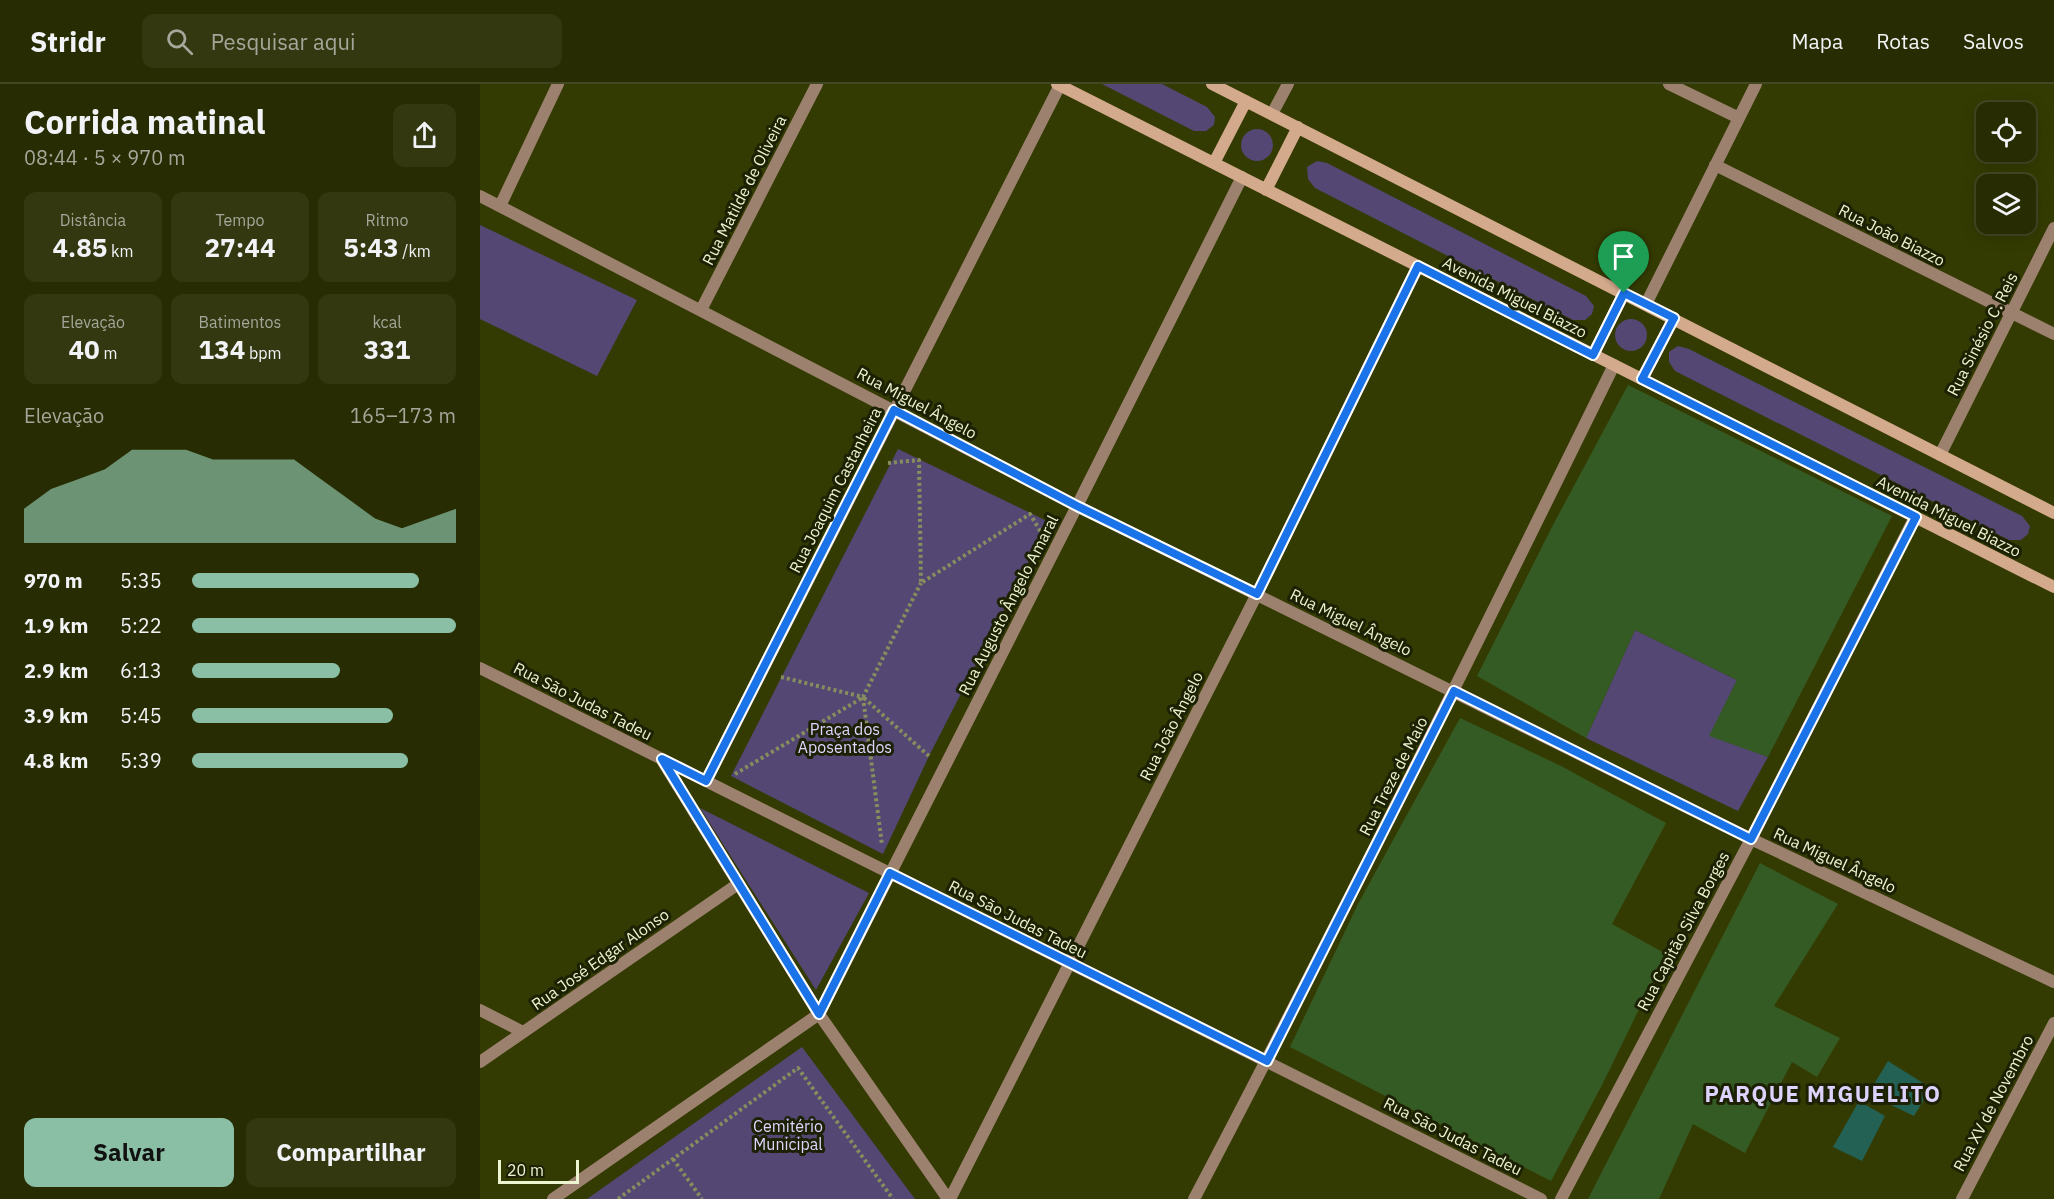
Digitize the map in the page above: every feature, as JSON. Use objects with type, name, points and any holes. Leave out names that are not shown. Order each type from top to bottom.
[{"type":"street","points":[[500,206],[558,84]]},
{"type":"street","name":"Rua Matilde de Oliveira","points":[[701,310],[817,84]]},
{"type":"street","points":[[1212,84],[2054,513]]},
{"type":"street","points":[[1272,114],[1288,84]]},
{"type":"street","points":[[1669,84],[1739,118]]},
{"type":"street","points":[[1646,304],[1756,84]]},
{"type":"street","name":"Avenida Miguel Biazzo","points":[[1059,85],[2054,587]]},
{"type":"street","name":"Rua Joaquim Castanheira","points":[[706,781],[1059,85]]},
{"type":"street","points":[[1214,163],[1246,101]]},
{"type":"street","points":[[1266,190],[1298,127]]},
{"type":"street","name":"Rua João Biazzo","points":[[1716,165],[2054,334]]},
{"type":"street","name":"Rua Augusto Ângelo Amaral","points":[[819,1014],[1242,177]]},
{"type":"street","name":"Rua Miguel Ângelo","points":[[480,196],[1077,506],[1751,839],[2054,982]]},
{"type":"street","name":"Rua Sinésio C. Reis","points":[[1940,455],[2054,228]]},
{"type":"street","name":"Rua João Ângelo","points":[[949,1199],[1257,594],[1418,266]]},
{"type":"street","points":[[1593,355],[1624,293]]},
{"type":"street","points":[[1642,379],[1674,318]]},
{"type":"street","name":"Rua Treze de Maio","points":[[1194,1199],[1267,1061],[1454,691],[1614,365]]},
{"type":"street","name":"Rua Capitão Silva Borges","points":[[1561,1199],[1751,839],[1916,517]]},
{"type":"street","name":"Rua São Judas Tadeu","points":[[480,668],[1541,1199]]},
{"type":"street","points":[[662,759],[819,1014],[949,1199]]},
{"type":"street","name":"Rua José Edgar Alonso","points":[[480,1062],[738,884]]},
{"type":"street","points":[[480,1010],[523,1032]]},
{"type":"street","points":[[553,1199],[819,1014]]},
{"type":"street","name":"Rua XV de Novembro","points":[[1962,1199],[2054,1023]]},
{"type":"path","points":[[731,776],[863,697],[921,583],[919,459],[890,464]]},
{"type":"path","points":[[921,583],[1030,514],[1043,534],[1059,542]]},
{"type":"path","points":[[781,677],[863,697],[929,756]]},
{"type":"path","points":[[863,697],[883,854]]},
{"type":"path","points":[[618,1199],[798,1068],[893,1199]]},
{"type":"path","points":[[673,1159],[702,1199]]},
{"type":"green space","points":[[1102,84],[1162,84],[1207,107],[1215,117],[1214,125],[1206,131],[1194,131]]},
{"type":"green space","points":[[1257,129],[1268,134],[1273,145],[1268,156],[1257,161],[1246,156],[1241,145],[1246,134]]},
{"type":"green space","points":[[1317,161],[1327,163],[1586,296],[1594,306],[1592,314],[1585,320],[1573,320],[1315,188],[1308,179],[1307,167]]},
{"type":"green space","points":[[480,225],[637,300],[597,376],[480,319]]},
{"type":"green space","points":[[1631,319],[1642,324],[1647,335],[1642,346],[1631,351],[1620,346],[1615,335],[1620,324]]},
{"type":"green space","points":[[1678,346],[1689,349],[2022,516],[2030,526],[2028,534],[2021,540],[2009,540],[1675,371],[1669,362],[1669,352]]},
{"type":"green space","name":"Praça dos Aposentados","points":[[898,449],[1049,522],[929,756],[883,854],[731,776]]},
{"type":"green space","points":[[1635,630],[1737,680],[1710,735],[1768,757],[1738,811],[1586,738]]},
{"type":"green space","points":[[700,808],[869,893],[816,990]]},
{"type":"green space","name":"Cemitério Municipal","points":[[802,1047],[915,1199],[587,1199]]},
{"type":"water","points":[[1888,1061],[1931,1088],[1914,1116],[1868,1094]]},
{"type":"water","points":[[1859,1101],[1885,1116],[1862,1161],[1833,1147]]},
{"type":"building","points":[[1628,385],[1892,516],[1768,757],[1709,736],[1737,680],[1635,630],[1586,738],[1477,676],[1553,525]]},
{"type":"building","points":[[1460,718],[1561,766],[1666,823],[1612,924],[1666,954],[1603,1083],[1551,1181],[1290,1047],[1358,904]]},
{"type":"building","points":[[1760,863],[1838,904],[1774,1006],[1840,1038],[1817,1077],[1792,1062],[1745,1153],[1693,1124],[1659,1199],[1588,1199]]},
{"type":"district","name":"PARQUE MIGUELITO","points":[[1823,1094]]},
{"type":"route","points":[[1418,266],[1593,355],[1624,293],[1674,318],[1642,379],[1916,517],[1751,839],[1454,691],[1267,1061],[890,873],[819,1014],[662,759],[706,781],[894,410],[1077,506],[1257,594],[1418,266]]}]
